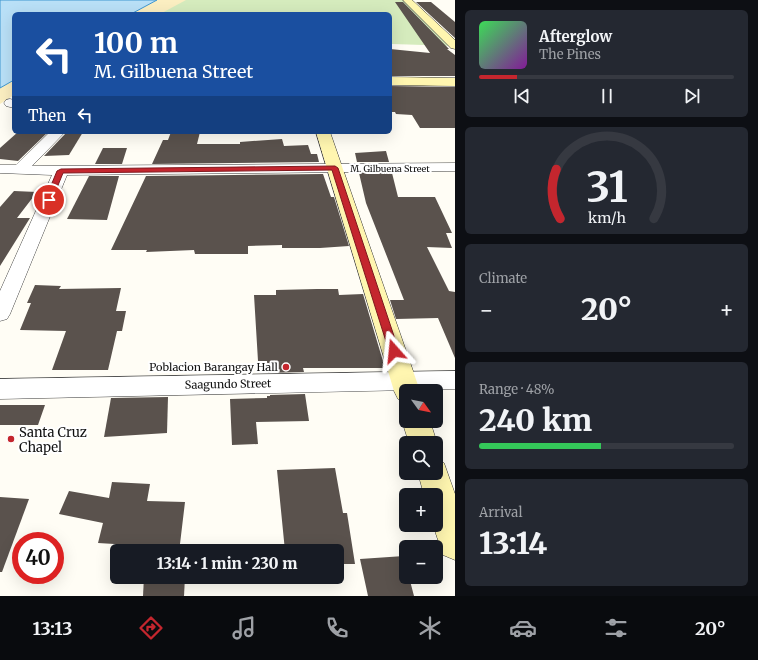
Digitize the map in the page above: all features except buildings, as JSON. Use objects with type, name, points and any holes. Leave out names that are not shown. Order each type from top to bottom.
[{"type":"street","points":[[407,0],[455,46]]},
{"type":"street","points":[[392,81],[455,82]]},
{"type":"street","points":[[19,170],[56,134]]},
{"type":"street","points":[[324,134],[404,384]]},
{"type":"street","name":"M. Gilbuena Street","points":[[0,169],[61,171],[455,167]]},
{"type":"street","points":[[0,314],[61,171]]},
{"type":"street","name":"Saagundo Street","points":[[422,384],[455,380]]},
{"type":"street","name":"Saagundo Street","points":[[0,389],[399,386]]},
{"type":"street","points":[[435,480],[455,543]]},
{"type":"green space","points":[[178,0],[407,0],[455,46],[392,44],[392,12],[157,12]]},
{"type":"sand","points":[[157,0],[186,0],[164,12],[135,12]]},
{"type":"sand","points":[[12,81],[12,96],[0,104],[0,88]]},
{"type":"water","points":[[0,0],[157,0],[135,12],[12,12],[12,81],[0,88]]},
{"type":"place","name":"Poblacion Barangay Hall","points":[[286,367]]},
{"type":"place","name":"Santa Cruz Chapel","points":[[11,439]]},
{"type":"route","points":[[49,200],[61,171],[335,168],[394,351]]}]
